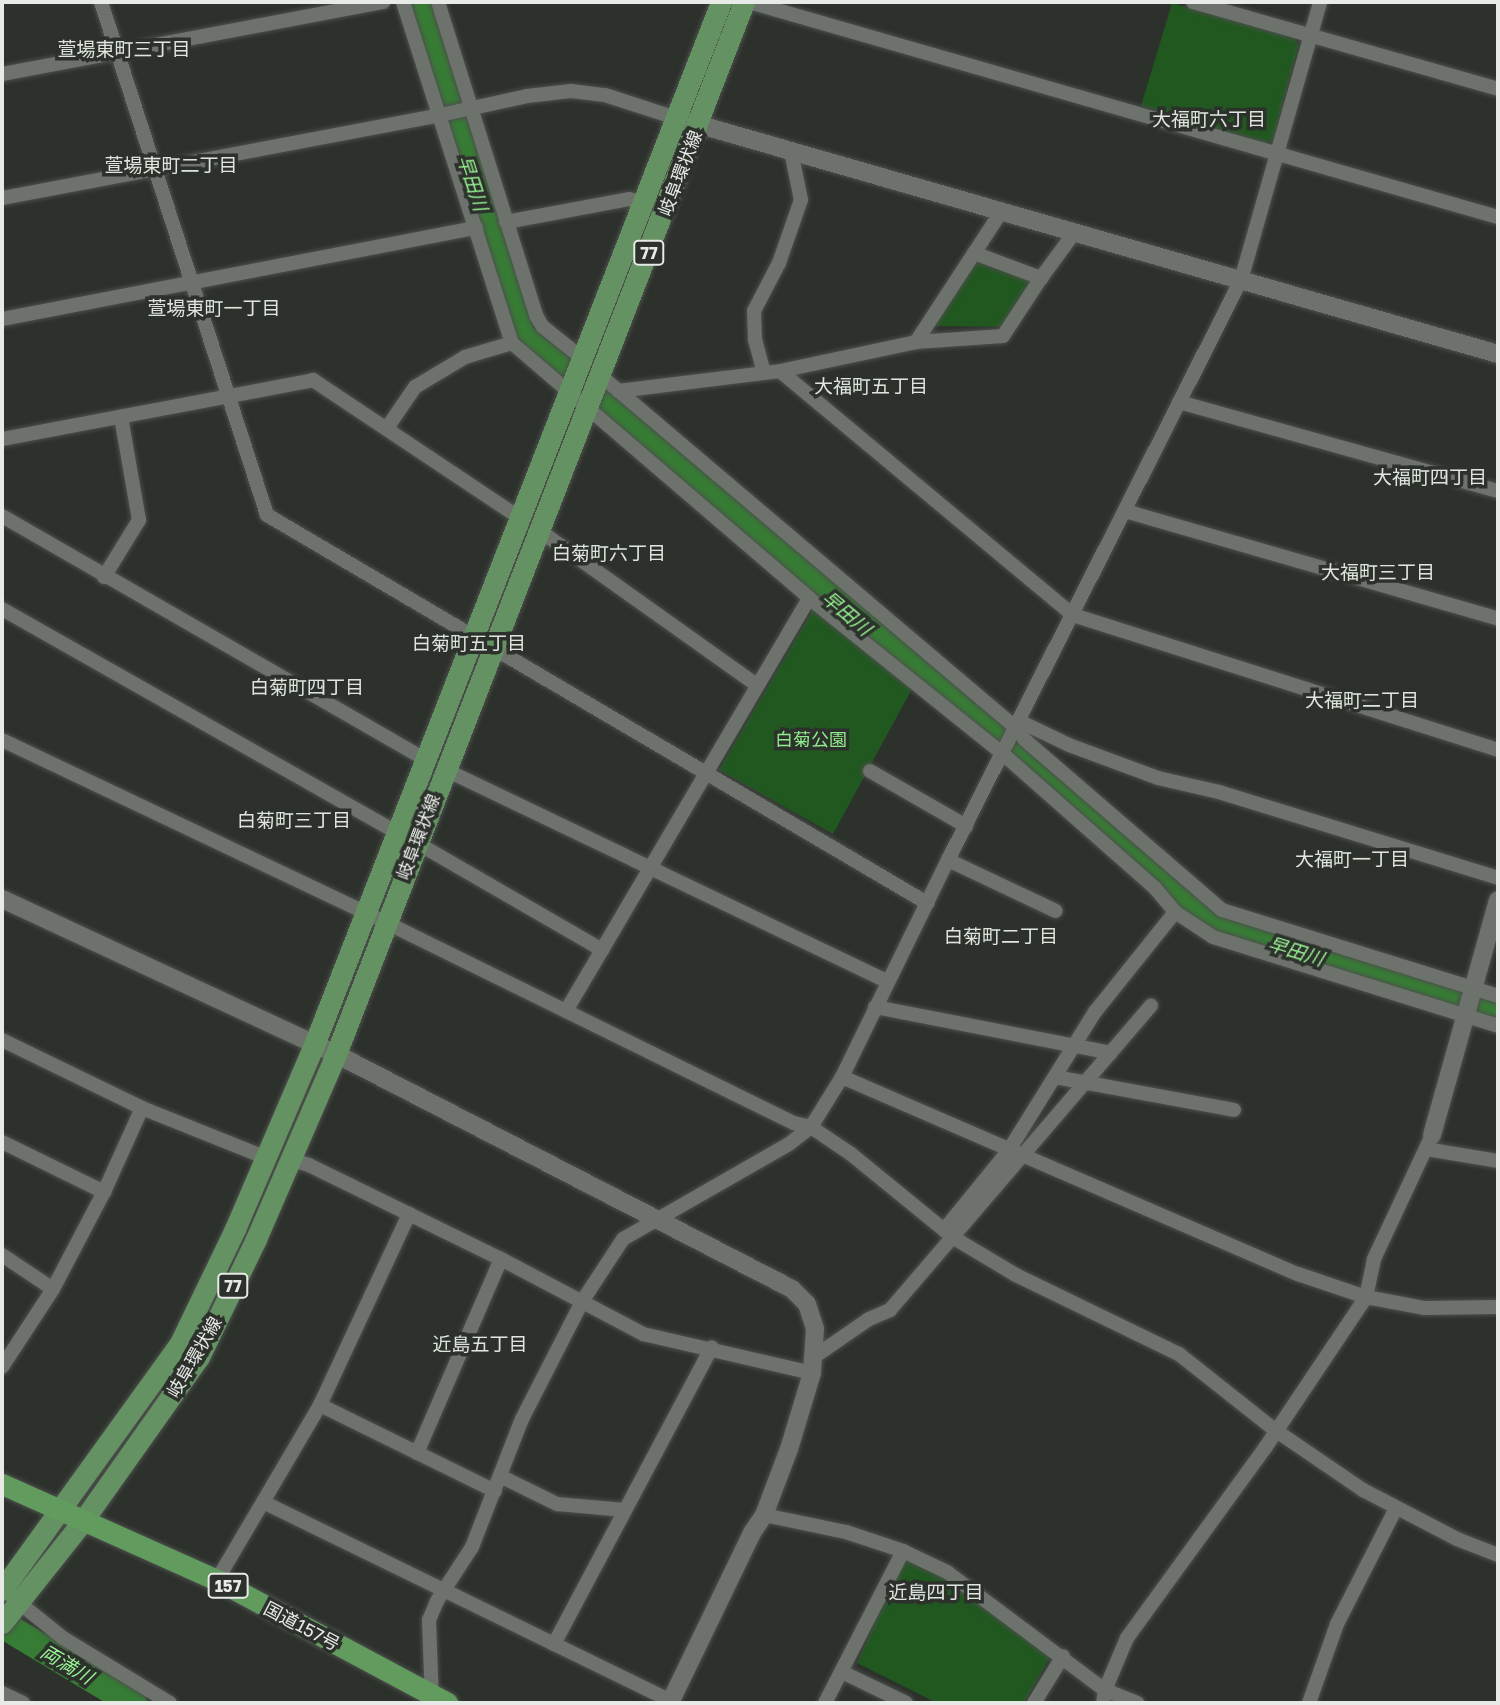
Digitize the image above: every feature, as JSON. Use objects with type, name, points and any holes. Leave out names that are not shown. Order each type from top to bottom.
[{"type":"highway","name":"国道157号","points":[[2,1483],[82,1522],[217,1580],[437,1701]]},
{"type":"main road","name":"岐阜環状線","points":[[7,1603],[82,1522],[199,1357],[292,1160],[417,843],[435,764],[473,636],[721,2]]},
{"type":"main road","name":"岐阜環状線","points":[[7,1603],[61,1511],[179,1345],[267,1158],[314,1045],[396,832],[435,764],[492,648],[746,2]]},
{"type":"street","points":[[101,2],[267,515],[927,903]]},
{"type":"street","points":[[2,74],[383,2]]},
{"type":"street","points":[[403,2],[442,115],[512,343],[809,598],[1004,753],[1135,869],[1175,912],[1213,937],[1498,1026]]},
{"type":"street","points":[[438,2],[468,108],[542,326],[582,362]]},
{"type":"street","points":[[746,2],[1498,217]]},
{"type":"street","points":[[1193,2],[1498,89]]},
{"type":"street","points":[[437,1701],[429,1620],[471,1547],[522,1419],[583,1300],[623,1240],[758,1164],[811,1127],[842,1077],[887,981],[1241,280],[1320,2]]},
{"type":"street","points":[[2,198],[468,108],[571,91],[605,95],[699,125],[1498,354]]},
{"type":"street","points":[[764,373],[755,340],[754,311],[779,263],[801,200],[791,151]]},
{"type":"street","points":[[506,222],[629,199],[644,203]]},
{"type":"street","points":[[916,342],[1001,212]]},
{"type":"street","points":[[2,319],[476,228]]},
{"type":"street","points":[[618,391],[780,371],[916,342],[1003,336],[1074,233]]},
{"type":"street","points":[[974,253],[1041,278]]},
{"type":"street","points":[[387,428],[415,387],[465,357],[512,343]]},
{"type":"street","points":[[780,371],[1073,615],[1498,750]]},
{"type":"street","points":[[600,379],[618,391],[1015,729],[1222,910],[1473,991],[1498,996]]},
{"type":"street","points":[[2,439],[313,380],[520,518]]},
{"type":"street","points":[[1179,402],[1498,491]]},
{"type":"street","points":[[104,577],[139,520],[121,417]]},
{"type":"street","points":[[1125,511],[1498,619]]},
{"type":"street","points":[[2,516],[104,577],[435,764],[887,981]]},
{"type":"street","points":[[540,531],[757,685]]},
{"type":"street","points":[[566,1011],[809,598]]},
{"type":"street","points":[[2,610],[396,832]]},
{"type":"street","points":[[1015,729],[1069,745],[1158,778],[1219,792],[1498,877]]},
{"type":"street","points":[[2,740],[385,922],[794,1123],[811,1127],[851,1154],[949,1234],[1016,1275],[1179,1354],[1275,1430],[1363,1490],[1498,1555]]},
{"type":"street","points":[[870,771],[966,826]]},
{"type":"street","points":[[417,843],[603,950]]},
{"type":"street","points":[[948,860],[1056,912]]},
{"type":"street","points":[[2,898],[336,1054],[792,1289],[807,1304],[815,1329],[812,1366],[789,1449],[764,1515],[752,1533],[670,1702],[262,1502]]},
{"type":"street","points":[[1104,1697],[1127,1638],[1366,1297],[1374,1259],[1429,1142],[1498,900]]},
{"type":"street","points":[[812,1366],[869,1319],[890,1310],[1009,1150],[1095,1012],[1175,912]]},
{"type":"street","points":[[949,1234],[1023,1157],[1151,1006]]},
{"type":"street","points":[[875,1007],[1111,1053]]},
{"type":"street","points":[[2,1040],[142,1108],[267,1158]]},
{"type":"street","points":[[842,1077],[1298,1274],[1366,1297],[1425,1308],[1498,1307]]},
{"type":"street","points":[[1055,1077],[1234,1110]]},
{"type":"street","points":[[2,1367],[53,1289],[104,1192],[142,1108]]},
{"type":"street","points":[[2,1142],[104,1192]]},
{"type":"street","points":[[1429,1142],[1498,1161]]},
{"type":"street","points":[[292,1160],[309,1165],[501,1259],[643,1334],[812,1366]]},
{"type":"street","points":[[217,1580],[320,1405],[409,1214]]},
{"type":"street","points":[[2,1255],[53,1289]]},
{"type":"street","points":[[417,1453],[501,1259]]},
{"type":"street","points":[[554,1644],[712,1347]]},
{"type":"street","points":[[320,1405],[495,1491]]},
{"type":"street","points":[[500,1476],[557,1504],[625,1510]]},
{"type":"street","points":[[1309,1703],[1337,1624],[1396,1508]]},
{"type":"street","points":[[764,1515],[846,1532],[903,1551],[947,1572],[1063,1656],[1104,1697],[1137,1703]]},
{"type":"street","points":[[825,1703],[903,1551]]},
{"type":"street","points":[[7,1603],[170,1703]]},
{"type":"street","points":[[1034,1703],[1063,1656]]},
{"type":"street","points":[[842,1672],[906,1703]]},
{"type":"street","points":[[2,1693],[23,1703]]},
{"type":"green space","points":[[1172,3],[1295,39],[1299,45],[1273,140],[1266,144],[1141,106]]},
{"type":"green space","points":[[976,253],[1044,274],[1007,327],[933,326]]},
{"type":"green space","name":"白菊公園","points":[[814,608],[913,687],[833,834],[719,770]]},
{"type":"green space","points":[[905,1556],[943,1575],[1050,1657],[1024,1703],[937,1703],[857,1663]]},
{"type":"waterway","name":"早田川","points":[[416,2],[521,336],[633,428],[1204,917],[1238,933],[1498,1014]]},
{"type":"waterway","name":"両満川","points":[[2,1624],[133,1703]]},
{"type":"district","name":"萱場東町三丁目","points":[[124,49]]},
{"type":"district","name":"大福町六丁目","points":[[1209,119]]},
{"type":"district","name":"萱場東町二丁目","points":[[171,165]]},
{"type":"district","name":"萱場東町一丁目","points":[[214,308]]},
{"type":"district","name":"大福町五丁目","points":[[871,386]]},
{"type":"district","name":"大福町四丁目","points":[[1430,477]]},
{"type":"district","name":"白菊町六丁目","points":[[609,553]]},
{"type":"district","name":"大福町三丁目","points":[[1378,572]]},
{"type":"district","name":"白菊町五丁目","points":[[469,643]]},
{"type":"district","name":"白菊町四丁目","points":[[307,687]]},
{"type":"district","name":"大福町二丁目","points":[[1362,700]]},
{"type":"district","name":"白菊町三丁目","points":[[294,820]]},
{"type":"district","name":"大福町一丁目","points":[[1352,859]]},
{"type":"district","name":"白菊町二丁目","points":[[1001,936]]},
{"type":"district","name":"近島五丁目","points":[[480,1344]]},
{"type":"district","name":"近島四丁目","points":[[936,1592]]}]
